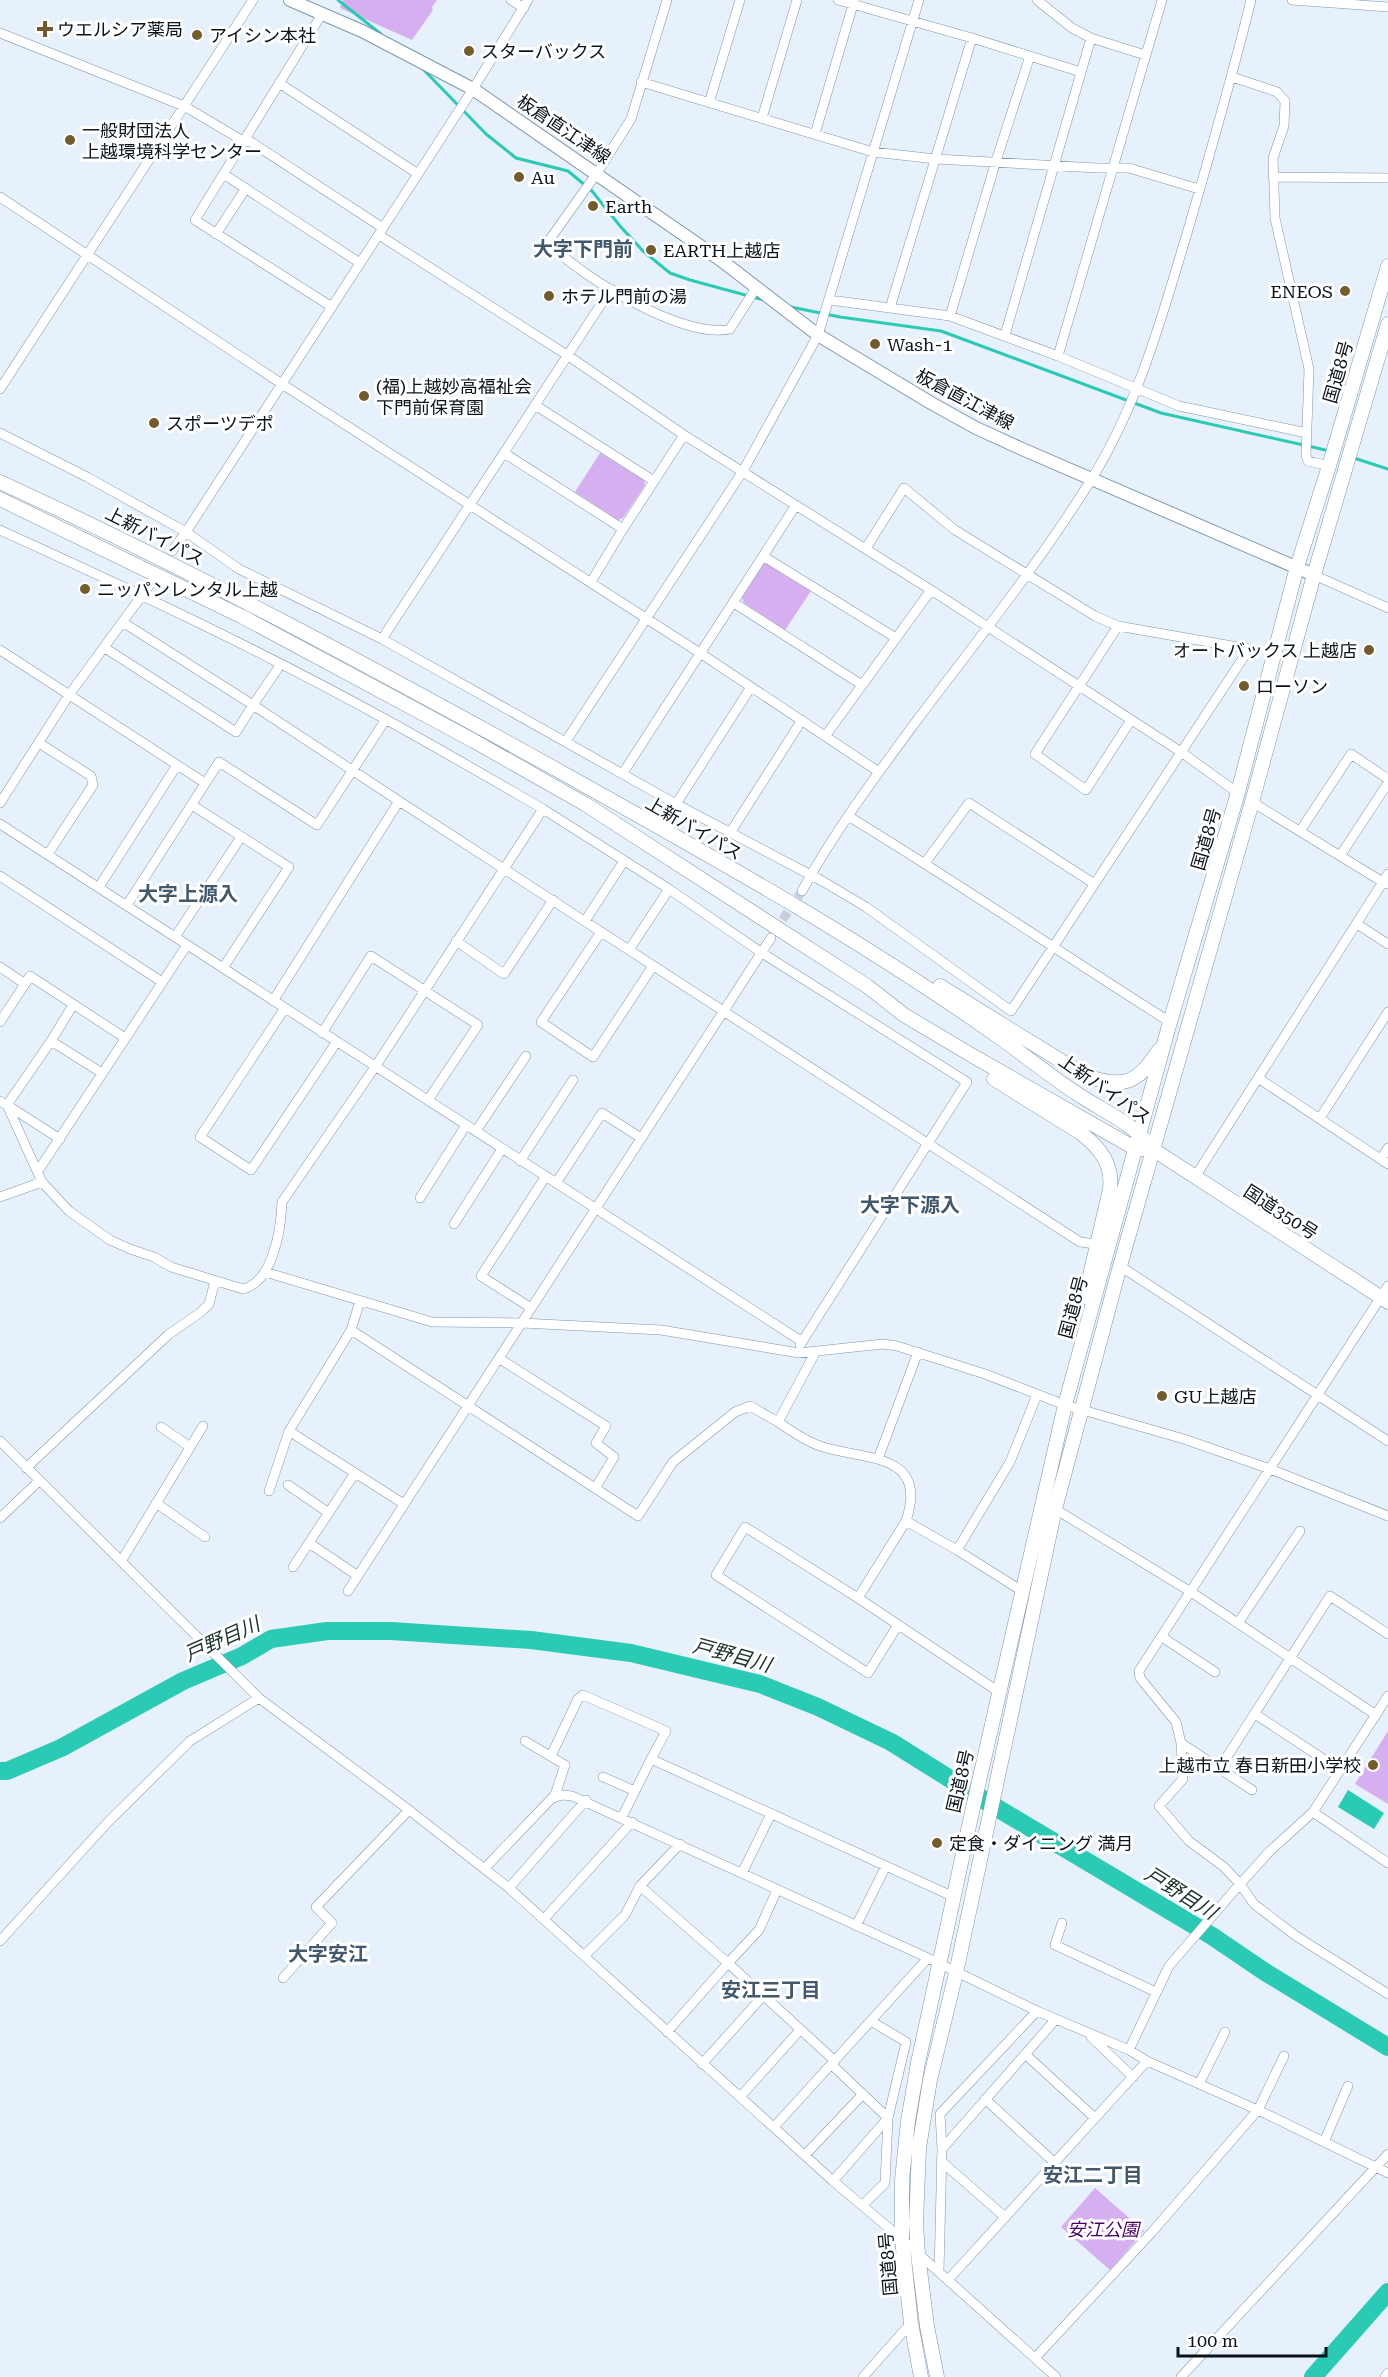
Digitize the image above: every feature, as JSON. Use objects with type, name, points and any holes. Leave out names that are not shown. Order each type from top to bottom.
[{"type":"highway","name":"国道8号","points":[[921,2377],[911,2323],[902,2239],[902,2180],[908,2121],[934,1961],[954,1897],[1022,1591],[1080,1347],[1084,1300],[1141,1133],[1170,1022],[1238,793],[1297,567],[1388,266]]},
{"type":"highway","name":"国道8号","points":[[937,2377],[927,2326],[918,2254],[916,2224],[919,2148],[930,2079],[956,1973],[1055,1509],[1120,1266],[1314,575],[1388,324]]},
{"type":"highway","name":"上新バイパス","points":[[0,482],[239,598],[393,679],[617,804],[822,923],[950,1002],[1077,1093],[1141,1133],[1154,1150]]},
{"type":"highway","name":"上新バイパス","points":[[0,500],[23,509],[243,617],[474,741],[585,804],[857,980],[904,1014],[1136,1149],[1154,1150]]},
{"type":"highway","points":[[822,923],[957,995],[1084,1075],[1104,1083],[1129,1082],[1141,1075],[1166,1039]]},
{"type":"highway","points":[[904,1014],[969,1063],[1081,1133],[1101,1152],[1110,1169],[1111,1183],[1102,1245]]},
{"type":"highway","name":"国道350号","points":[[1154,1150],[1195,1178],[1386,1295]]},
{"type":"main road","name":"板倉直江津線","points":[[290,0],[362,31],[473,89],[722,261],[818,335],[976,428],[1314,575]]},
{"type":"street","points":[[0,389],[253,0]]},
{"type":"street","points":[[172,551],[526,4],[511,0]]},
{"type":"street","points":[[667,0],[631,119],[597,173],[550,239],[550,245],[563,258],[611,289],[668,319],[698,329],[721,332],[730,329],[756,288]]},
{"type":"street","points":[[709,103],[740,0]]},
{"type":"street","points":[[762,118],[797,0]]},
{"type":"street","points":[[838,0],[854,2],[912,22],[1082,72]]},
{"type":"street","points":[[566,741],[743,471],[818,335],[919,0]]},
{"type":"street","points":[[1037,0],[1072,28],[1091,38],[1146,55]]},
{"type":"street","points":[[1058,356],[1162,0]]},
{"type":"street","points":[[802,891],[848,816],[1027,574],[1092,478],[1137,390],[1158,330],[1232,77],[1251,0]]},
{"type":"street","points":[[1292,0],[1388,7]]},
{"type":"street","points":[[815,135],[854,2]]},
{"type":"street","points":[[322,14],[243,141],[225,175],[195,220],[332,307]]},
{"type":"street","points":[[0,33],[184,106],[243,141],[251,142],[684,435],[932,590],[1180,752],[1238,793]]},
{"type":"street","points":[[891,308],[972,38]]},
{"type":"street","points":[[1005,335],[1091,38]]},
{"type":"street","points":[[950,316],[1030,56]]},
{"type":"street","points":[[1232,77],[1277,92],[1285,101],[1285,119],[1274,159],[1275,218],[1309,369],[1306,455],[1308,461],[1329,466]]},
{"type":"street","points":[[641,82],[873,152],[936,159],[1142,170],[1199,189]]},
{"type":"street","points":[[279,83],[418,174]]},
{"type":"street","points":[[225,175],[360,262]]},
{"type":"street","points":[[1273,177],[1388,178]]},
{"type":"street","points":[[216,234],[246,188]]},
{"type":"street","points":[[0,197],[282,384],[700,652],[879,772]]},
{"type":"street","points":[[382,639],[472,505],[611,289]]},
{"type":"street","points":[[830,300],[950,316],[1005,335],[1179,406],[1307,433]]},
{"type":"street","points":[[535,405],[654,480]]},
{"type":"street","points":[[0,433],[87,477],[186,532],[239,569],[382,639],[676,804],[824,882],[866,907],[1011,1011],[1249,649],[1118,626],[1078,607],[955,530],[904,488],[866,548]]},
{"type":"street","points":[[591,582],[684,435]]},
{"type":"street","points":[[504,453],[623,529]]},
{"type":"street","points":[[623,773],[796,505]]},
{"type":"street","points":[[0,530],[144,596],[386,719],[543,810],[967,1082],[801,1341],[799,1353]]},
{"type":"street","points":[[763,556],[896,638]]},
{"type":"street","points":[[1314,575],[1388,608]]},
{"type":"street","points":[[0,803],[69,695],[151,584]]},
{"type":"street","points":[[826,735],[932,590]]},
{"type":"street","points":[[734,603],[862,685]]},
{"type":"street","points":[[124,623],[1080,1242],[1102,1245]]},
{"type":"street","points":[[1118,626],[1035,754],[1086,790],[1131,720]]},
{"type":"street","points":[[105,648],[236,732],[281,664]]},
{"type":"street","points":[[0,650],[206,783]]},
{"type":"street","points":[[676,804],[751,687]]},
{"type":"street","points":[[127,905],[219,762],[317,825],[386,719]]},
{"type":"street","points":[[730,833],[802,720]]},
{"type":"street","points":[[39,743],[91,776],[93,785],[48,854]]},
{"type":"street","points":[[1300,831],[1351,754],[1388,781],[1341,856]]},
{"type":"street","points":[[99,887],[177,765]]},
{"type":"street","points":[[273,1001],[399,801]]},
{"type":"street","points":[[1195,1178],[1386,880],[1341,856],[1252,802]]},
{"type":"street","points":[[926,863],[969,803],[1094,883]]},
{"type":"street","points":[[192,805],[290,867],[223,968]]},
{"type":"street","points":[[4,1103],[42,1182],[69,1211],[110,1240],[154,1257],[171,1267],[243,1289],[251,1287],[265,1272],[278,1234],[282,1202],[375,1067],[543,810]]},
{"type":"street","points":[[848,816],[926,863],[1051,947],[1170,1022]]},
{"type":"street","points":[[0,824],[801,1341]]},
{"type":"street","points":[[175,937],[241,837]]},
{"type":"street","points":[[585,921],[624,861]]},
{"type":"street","points":[[0,876],[162,982]]},
{"type":"street","points":[[629,950],[669,889]]},
{"type":"street","points":[[456,941],[504,974],[553,900]]},
{"type":"street","points":[[1357,924],[1388,944]]},
{"type":"street","points":[[601,932],[541,1022],[593,1057],[653,966]]},
{"type":"street","points":[[348,1591],[771,938]]},
{"type":"street","points":[[38,1171],[187,945]]},
{"type":"street","points":[[322,1033],[371,956],[477,1025],[428,1100]]},
{"type":"street","points":[[0,967],[25,984]]},
{"type":"street","points":[[0,1022],[30,976],[125,1038]]},
{"type":"street","points":[[4,1103],[51,1041],[73,1005]]},
{"type":"street","points":[[285,1008],[200,1137],[251,1170],[336,1042]]},
{"type":"street","points":[[1320,1118],[1388,1012]]},
{"type":"street","points":[[51,1041],[102,1073]]},
{"type":"street","points":[[476,1131],[526,1056]]},
{"type":"street","points":[[1258,1078],[1384,1161],[1388,1148]]},
{"type":"street","points":[[520,1161],[573,1080]]},
{"type":"street","points":[[4,1103],[60,1138]]},
{"type":"street","points":[[556,1183],[602,1113],[641,1138]]},
{"type":"street","points":[[420,1197],[466,1125]]},
{"type":"street","points":[[454,1224],[502,1149]]},
{"type":"street","points":[[531,1308],[481,1276],[546,1176]]},
{"type":"street","points":[[0,1197],[42,1182]]},
{"type":"street","points":[[1120,1266],[1388,1441]]},
{"type":"street","points":[[265,1272],[432,1322],[522,1323],[661,1330],[799,1353],[883,1344],[918,1352],[985,1374],[1065,1405],[1184,1439],[1270,1469],[1388,1516]]},
{"type":"street","points":[[26,1468],[168,1335],[209,1304],[215,1281]]},
{"type":"street","points":[[1386,1295],[1317,1396],[1139,1671],[1140,1678],[1176,1722],[1181,1743],[1183,1779],[1159,1806],[1189,1841],[1224,1868],[1240,1884],[1254,1904],[1287,1929],[1388,1994]]},
{"type":"street","points":[[269,1491],[289,1431],[351,1330],[360,1301]]},
{"type":"street","points":[[351,1330],[638,1516],[673,1462],[735,1412],[750,1406],[813,1444],[893,1464],[904,1473],[911,1501],[906,1521],[858,1598]]},
{"type":"street","points":[[878,1459],[918,1352]]},
{"type":"street","points":[[778,1422],[815,1353]]},
{"type":"street","points":[[500,1359],[606,1426],[596,1443],[614,1457],[596,1487]]},
{"type":"street","points":[[957,1550],[1010,1462],[1037,1395]]},
{"type":"street","points":[[122,1560],[203,1426]]},
{"type":"street","points":[[161,1427],[190,1447]]},
{"type":"street","points":[[289,1431],[404,1504]]},
{"type":"street","points":[[0,1441],[259,1698],[509,1888],[832,2181],[902,2239],[1056,2377]]},
{"type":"street","points":[[293,1567],[355,1473]]},
{"type":"street","points":[[0,1518],[39,1481]]},
{"type":"street","points":[[288,1485],[329,1513]]},
{"type":"street","points":[[156,1503],[205,1537]]},
{"type":"street","points":[[1055,1509],[1191,1592],[1376,1715]]},
{"type":"street","points":[[906,1521],[1022,1591]]},
{"type":"street","points":[[898,1625],[868,1673],[716,1575],[746,1527],[858,1598],[999,1692]]},
{"type":"street","points":[[1238,1623],[1300,1531]]},
{"type":"street","points":[[309,1543],[358,1576]]},
{"type":"street","points":[[1219,1769],[1330,1596],[1388,1634]]},
{"type":"street","points":[[1162,1637],[1215,1672]]},
{"type":"street","points":[[551,1756],[578,1699],[583,1695],[666,1731],[622,1817]]},
{"type":"street","points":[[1129,2050],[1169,1966],[1270,1851],[1313,1812],[1388,1696]]},
{"type":"street","points":[[0,1941],[108,1822],[190,1741],[259,1698]]},
{"type":"street","points":[[1256,1714],[1340,1770]]},
{"type":"street","points":[[485,1868],[537,1812],[554,1798],[565,1765],[525,1741]]},
{"type":"street","points":[[1181,1743],[1252,1790]]},
{"type":"street","points":[[651,1759],[954,1897]]},
{"type":"street","points":[[603,1777],[635,1791]]},
{"type":"street","points":[[554,1798],[572,1796],[586,1800],[1037,2011],[1129,2050],[1147,2061],[1258,2110],[1388,2173]]},
{"type":"street","points":[[509,1888],[586,1800]]},
{"type":"street","points":[[284,1978],[332,1923],[316,1906],[409,1810]]},
{"type":"street","points":[[1313,1812],[1388,1863]]},
{"type":"street","points":[[742,1873],[771,1814]]},
{"type":"street","points":[[544,1919],[632,1822]]},
{"type":"street","points":[[584,1956],[625,1915],[640,1886],[680,1844]]},
{"type":"street","points":[[856,1926],[886,1866]]},
{"type":"street","points":[[640,1886],[764,1996],[888,2118]]},
{"type":"street","points":[[667,2032],[759,1930],[777,1890]]},
{"type":"street","points":[[1062,1923],[1055,1945],[1156,1992]]},
{"type":"street","points":[[774,2127],[871,2021],[934,1961]]},
{"type":"street","points":[[702,2064],[764,1996]]},
{"type":"street","points":[[939,2272],[942,2149],[940,2114],[1037,2011]]},
{"type":"street","points":[[942,2149],[1056,2019]]},
{"type":"street","points":[[863,2205],[885,2183],[888,2118],[906,2042],[871,2021]]},
{"type":"street","points":[[740,2097],[800,2030]]},
{"type":"street","points":[[1086,2032],[1133,2077]]},
{"type":"street","points":[[1199,2084],[1225,2032]]},
{"type":"street","points":[[1025,2054],[1095,2118]]},
{"type":"street","points":[[1035,2358],[1152,2232],[1258,2110],[1284,2056]]},
{"type":"street","points":[[948,2280],[1147,2061]]},
{"type":"street","points":[[1324,2142],[1348,2086]]},
{"type":"street","points":[[805,2155],[863,2094]]},
{"type":"street","points":[[985,2099],[1055,2163]]},
{"type":"street","points":[[832,2181],[888,2118]]},
{"type":"street","points":[[1181,2377],[1388,2154]]},
{"type":"street","points":[[941,2161],[1005,2217]]},
{"type":"street","points":[[863,2377],[911,2323]]},
{"type":"street","points":[[1385,2377],[1388,2373]]},
{"type":"green space","points":[[343,0],[437,0],[432,7],[433,10],[412,40],[340,8]]},
{"type":"green space","points":[[600,453],[644,480],[645,485],[623,518],[618,520],[575,492]]},
{"type":"green space","points":[[764,563],[769,563],[811,591],[785,630],[744,603],[742,598]]},
{"type":"green space","points":[[1388,1731],[1388,1804],[1355,1784]]},
{"type":"green space","name":"安江公園","points":[[1095,2188],[1144,2231],[1110,2270],[1061,2227]]},
{"type":"shaded area","points":[[1348,1790],[1384,1813],[1374,1829],[1338,1807]]},
{"type":"waterway","points":[[338,0],[381,34]]},
{"type":"waterway","points":[[421,67],[486,134],[516,158],[568,171],[592,191],[643,251],[670,273],[764,300]]},
{"type":"waterway","points":[[791,307],[840,317],[941,331],[1161,413],[1330,451]]},
{"type":"waterway","points":[[1354,458],[1388,469]]},
{"type":"waterway","name":"戸野目川","points":[[0,1771],[7,1771],[61,1748],[183,1681],[242,1656],[271,1639],[327,1631],[391,1631],[531,1640],[631,1653],[760,1684],[818,1707],[891,1742],[1212,1936],[1265,1972],[1388,2047]]},
{"type":"waterway","points":[[1313,2377],[1388,2292]]},
{"type":"tunnel","points":[[775,931],[802,891]]},
{"type":"place","name":"ウエルシア薬局","points":[[45,29]]},
{"type":"place","name":"アイシン本社","points":[[197,35]]},
{"type":"place","name":"スターバックス","points":[[469,51]]},
{"type":"place","name":"一般財団法人 上越環境科学センター","points":[[70,140]]},
{"type":"place","name":"Au","points":[[519,177]]},
{"type":"place","name":"Earth","points":[[593,206]]},
{"type":"place","name":"EARTH上越店","points":[[651,250]]},
{"type":"place","name":"ENEOS","points":[[1345,291]]},
{"type":"place","name":"ホテル門前の湯","points":[[549,296]]},
{"type":"place","name":"Wash-1","points":[[875,344]]},
{"type":"place","name":"(福)上越妙高福祉会 下門前保育園","points":[[364,396]]},
{"type":"place","name":"スポーツデポ","points":[[154,423]]},
{"type":"place","name":"ニッパンレンタル上越","points":[[85,589]]},
{"type":"place","name":"オートバックス 上越店","points":[[1369,650]]},
{"type":"place","name":"ローソン","points":[[1244,686]]},
{"type":"place","name":"GU上越店","points":[[1162,1396]]},
{"type":"place","name":"上越市立 春日新田小学校","points":[[1373,1765]]},
{"type":"place","name":"定食・ダイニング 満月","points":[[937,1843]]},
{"type":"district","name":"大字下門前","points":[[583,249]]},
{"type":"district","name":"大字上源入","points":[[188,894]]},
{"type":"district","name":"大字下源入","points":[[910,1205]]},
{"type":"district","name":"大字安江","points":[[328,1954]]},
{"type":"district","name":"安江三丁目","points":[[771,1990]]},
{"type":"district","name":"安江二丁目","points":[[1093,2175]]}]
